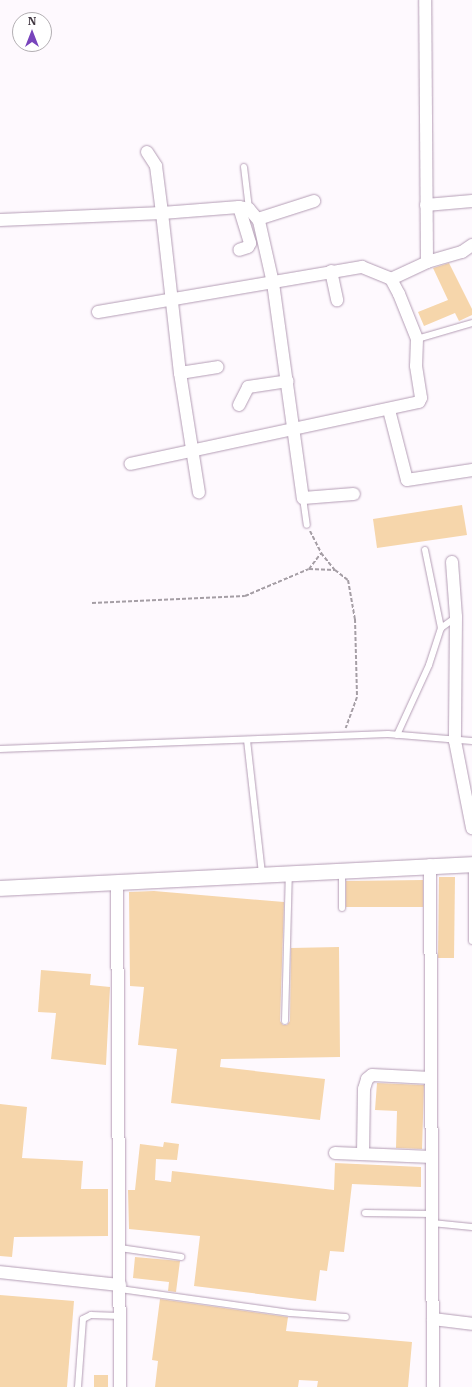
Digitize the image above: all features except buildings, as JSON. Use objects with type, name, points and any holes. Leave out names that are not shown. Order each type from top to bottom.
[{"type":"street","points":[[425,0],[427,262]]},
{"type":"street","points":[[147,152],[156,166],[180,373],[194,452],[199,492]]},
{"type":"street","points":[[258,219],[314,201]]},
{"type":"street","points":[[426,205],[472,201]]},
{"type":"street","points":[[239,250],[248,247],[250,243],[244,208]]},
{"type":"street","points":[[0,220],[244,208],[258,219],[273,283],[288,381],[303,498],[354,494]]},
{"type":"street","points":[[391,279],[427,262],[462,252],[472,245]]},
{"type":"street","points":[[98,312],[273,283],[331,271],[362,267],[391,279],[399,294],[416,339],[416,366],[421,398],[419,402],[389,410],[194,452],[131,464]]},
{"type":"street","points":[[331,271],[337,300]]},
{"type":"street","points":[[180,373],[218,367]]},
{"type":"street","points":[[239,405],[248,387],[288,381]]},
{"type":"street","points":[[389,410],[407,480],[472,470]]},
{"type":"street","points":[[452,562],[456,617],[455,741],[472,828]]},
{"type":"street","points":[[0,888],[472,864]]},
{"type":"street","points":[[430,865],[433,1387]]},
{"type":"street","points":[[117,882],[120,1387]]},
{"type":"street","points":[[363,1154],[364,1088],[367,1079],[372,1076],[431,1078]]},
{"type":"street","points":[[335,1153],[432,1157]]},
{"type":"street","points":[[0,1272],[120,1287]]},
{"type":"street","points":[[433,1319],[472,1324]]},
{"type":"lane","points":[[244,167],[244,208]]},
{"type":"lane","points":[[416,339],[472,323]]},
{"type":"lane","points":[[303,498],[309,528]]},
{"type":"lane","points":[[397,735],[429,665],[441,628],[425,550]]},
{"type":"lane","points":[[441,628],[456,617]]},
{"type":"lane","points":[[0,749],[397,735],[455,741],[472,741]]},
{"type":"lane","points":[[247,740],[262,874]]},
{"type":"lane","points":[[472,864],[472,941]]},
{"type":"lane","points":[[342,870],[342,908]]},
{"type":"lane","points":[[285,1021],[289,873]]},
{"type":"lane","points":[[365,1213],[432,1219],[472,1227]]},
{"type":"lane","points":[[120,1248],[181,1257]]},
{"type":"lane","points":[[120,1287],[290,1313],[346,1317]]},
{"type":"lane","points":[[78,1387],[83,1319],[91,1315],[120,1316]]},
{"type":"path","points":[[309,528],[321,553],[335,570],[348,580],[355,619],[356,697],[344,737]]},
{"type":"path","points":[[309,569],[321,553]]},
{"type":"path","points":[[92,603],[245,596],[309,569],[335,570]]}]
